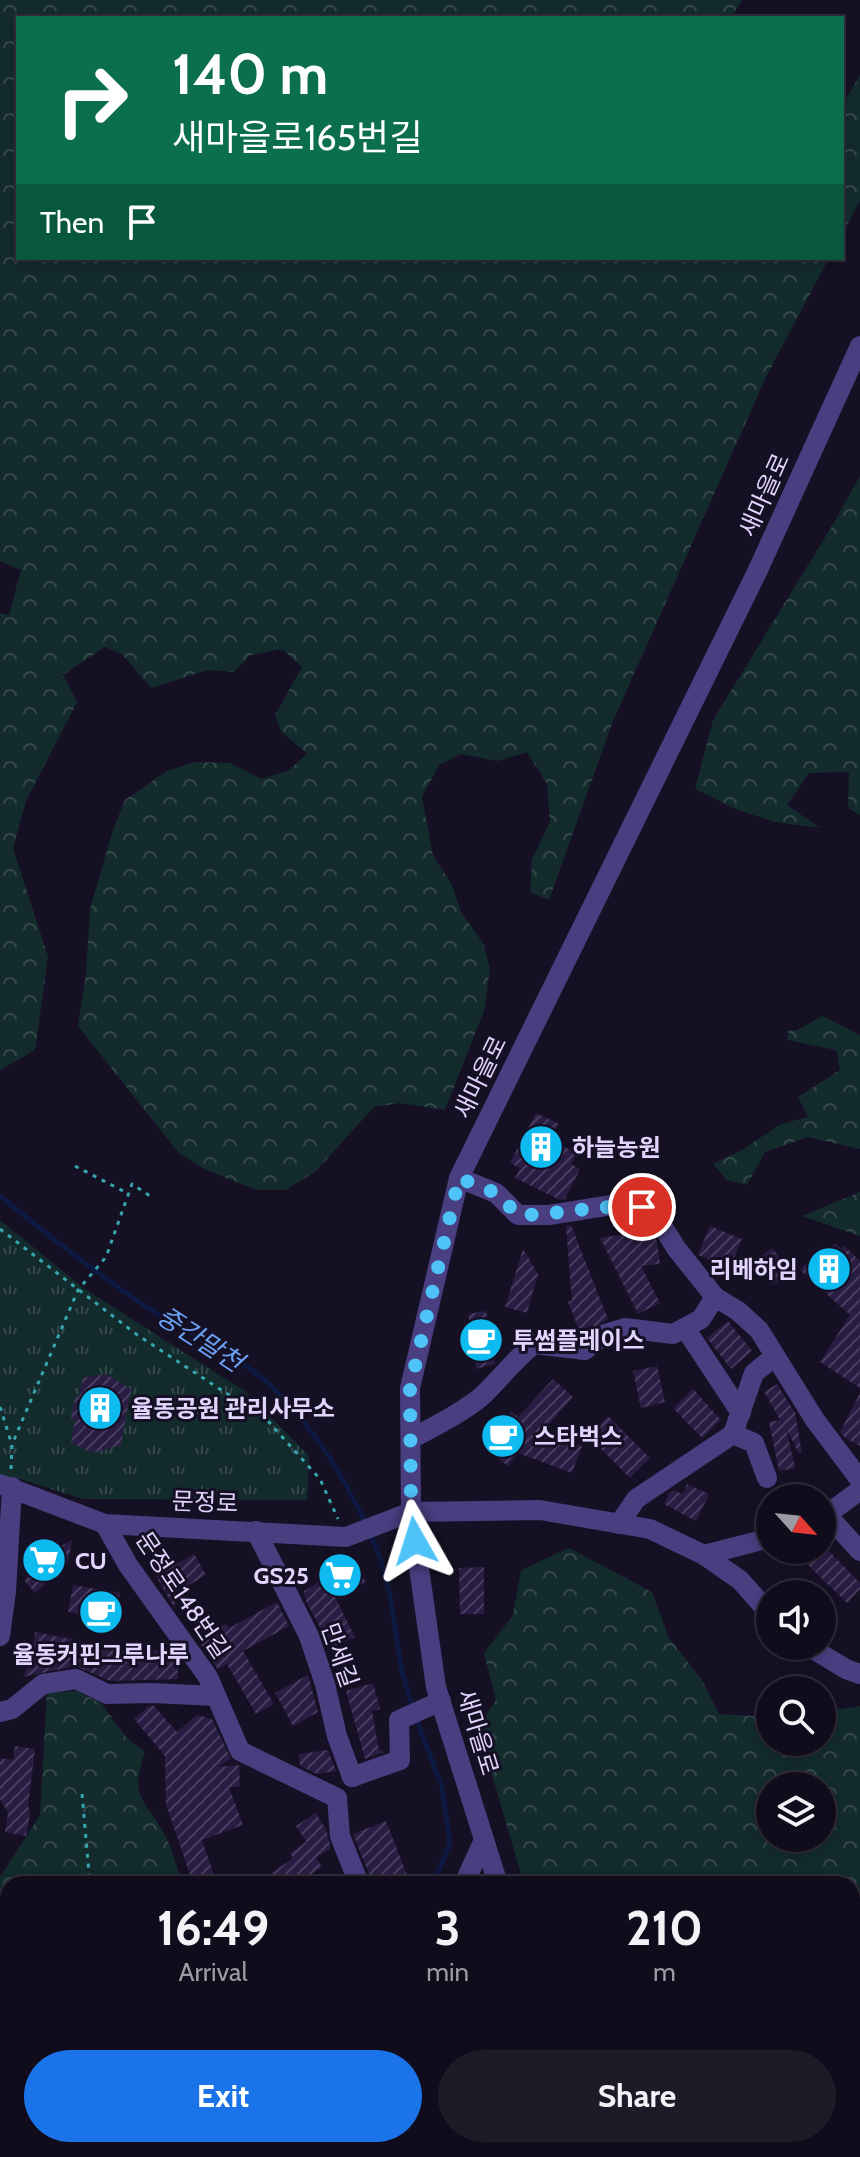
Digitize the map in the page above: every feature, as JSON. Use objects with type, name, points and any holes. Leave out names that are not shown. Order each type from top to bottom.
[{"type":"street","name":"새마을로","points":[[495,1876],[433,1705],[436,1687],[411,1512],[410,1388],[459,1178],[751,586],[860,346]]},
{"type":"street","points":[[459,1178],[496,1193],[518,1215],[549,1215],[612,1205],[642,1207],[658,1219],[676,1248],[715,1297],[738,1311],[759,1330],[815,1420],[860,1480]]},
{"type":"street","points":[[411,1439],[449,1419],[481,1397],[513,1361],[534,1344],[585,1350],[605,1334],[625,1328],[673,1334],[701,1319],[715,1297]]},
{"type":"street","points":[[685,1328],[741,1413]]},
{"type":"street","points":[[619,1524],[636,1499],[733,1434],[754,1373],[774,1357]]},
{"type":"street","points":[[733,1434],[754,1443],[767,1478]]},
{"type":"street","points":[[0,1636],[6,1592],[8,1482]]},
{"type":"street","name":"문정로","points":[[8,1482],[105,1524],[350,1536],[411,1512]]},
{"type":"street","points":[[836,1507],[860,1490]]},
{"type":"street","points":[[411,1512],[540,1510],[650,1529],[704,1555],[740,1580],[756,1598]]},
{"type":"street","name":"문정로148번길","points":[[105,1524],[128,1565],[208,1677],[240,1751],[337,1798]]},
{"type":"street","points":[[836,1528],[860,1551]]},
{"type":"street","name":"만세길","points":[[256,1531],[309,1636],[352,1777]]},
{"type":"street","points":[[704,1555],[756,1542]]},
{"type":"street","points":[[835,1660],[855,1670]]},
{"type":"street","name":"문정로148번길","points":[[0,1712],[12,1709],[43,1684],[76,1679],[107,1694],[216,1696]]},
{"type":"street","points":[[356,1876],[340,1836],[337,1798],[352,1777],[400,1760],[399,1720],[433,1705]]},
{"type":"street","points":[[468,1876],[484,1840]]},
{"type":"path","points":[[75,1166],[129,1194]]},
{"type":"path","points":[[8,1482],[12,1445],[78,1290],[106,1257],[132,1184],[153,1198]]},
{"type":"path","points":[[0,1229],[136,1334],[267,1420],[320,1479],[350,1536]]},
{"type":"path","points":[[0,1407],[12,1445]]},
{"type":"path","points":[[82,1794],[89,1876]]},
{"type":"green space","points":[[0,0],[742,0],[732,16],[16,16],[16,260],[828,260],[766,377],[613,721],[549,900],[530,892],[532,859],[550,822],[547,784],[527,752],[498,761],[461,754],[439,765],[422,797],[433,855],[452,885],[461,912],[483,943],[490,968],[484,1011],[445,1110],[399,1103],[374,1107],[316,1171],[286,1190],[256,1190],[204,1169],[178,1152],[78,1026],[86,973],[90,909],[125,800],[167,771],[195,762],[230,763],[262,779],[289,770],[307,754],[281,731],[275,715],[302,667],[282,649],[250,655],[234,672],[208,670],[151,688],[122,654],[105,647],[63,675],[77,702],[26,801],[13,848],[48,957],[35,1050],[0,1070],[0,613],[9,615],[21,570],[0,561]]},
{"type":"green space","points":[[860,75],[860,201],[844,230],[844,102]]},
{"type":"green space","points":[[860,476],[860,815],[848,808],[849,772],[809,773],[787,805],[820,828],[775,822],[738,810],[695,789],[713,720]]},
{"type":"green space","points":[[823,1016],[860,1035],[860,1149],[808,1137],[765,1152],[747,1185],[727,1180],[713,1164],[742,1150],[781,1124],[808,1117],[798,1097],[840,1070],[836,1050],[787,1040],[789,1030],[795,1031]]},
{"type":"green space","points":[[860,1192],[860,1236],[802,1216]]},
{"type":"green space","points":[[0,1220],[85,1289],[246,1392],[309,1456],[307,1500],[83,1499],[0,1475]]},
{"type":"green space","points":[[569,1548],[652,1592],[669,1638],[702,1680],[719,1714],[756,1716],[756,1756],[836,1756],[836,1710],[860,1706],[860,1876],[522,1876],[478,1727],[496,1700],[484,1653],[513,1615],[521,1570]]},
{"type":"green space","points":[[77,1691],[102,1704],[126,1737],[145,1752],[138,1780],[139,1790],[166,1837],[180,1876],[1,1876],[40,1815],[47,1692]]},
{"type":"building","name":"하늘농원","points":[[536,1113],[559,1124],[553,1135],[563,1140],[560,1145],[577,1153],[571,1164],[580,1169],[565,1199],[560,1200],[515,1178],[520,1168],[510,1163]]},
{"type":"building","points":[[571,1225],[608,1319],[581,1335],[568,1302],[572,1300],[566,1226]]},
{"type":"building","points":[[710,1226],[742,1239],[730,1268],[698,1255]]},
{"type":"building","points":[[650,1230],[657,1241],[660,1264],[641,1266],[660,1303],[638,1314],[600,1238]]},
{"type":"building","points":[[835,1243],[841,1249],[844,1246],[860,1261],[860,1388],[820,1362],[850,1315],[800,1270],[823,1246],[828,1251]]},
{"type":"building","points":[[772,1248],[790,1271],[773,1285],[754,1261]]},
{"type":"building","points":[[523,1249],[538,1274],[527,1313],[505,1307]]},
{"type":"building","name":"투썸플레이스","points":[[486,1311],[495,1364],[476,1369],[468,1314]]},
{"type":"building","points":[[728,1321],[752,1351],[731,1369],[707,1338]]},
{"type":"building","points":[[657,1366],[665,1402],[641,1408],[633,1371]]},
{"type":"building","name":"율동공원 관리사무소","points":[[106,1374],[131,1389],[121,1445],[93,1453],[71,1443],[75,1420],[71,1419],[75,1396],[79,1397],[83,1378]]},
{"type":"building","points":[[553,1379],[573,1397],[543,1431],[582,1446],[572,1473],[518,1453],[508,1466],[483,1447],[511,1411],[518,1417]]},
{"type":"building","points":[[777,1384],[795,1413],[802,1453],[799,1453],[786,1429],[795,1468],[779,1471],[769,1422],[780,1420],[764,1392]]},
{"type":"building","points":[[693,1389],[721,1420],[702,1438],[673,1408]]},
{"type":"building","points":[[860,1393],[860,1446],[840,1432]]},
{"type":"building","points":[[608,1416],[650,1458],[630,1478],[588,1436]]},
{"type":"building","points":[[687,1484],[709,1494],[696,1521],[664,1504],[669,1493],[673,1490],[683,1494]]},
{"type":"building","points":[[72,1540],[68,1562],[35,1593],[24,1580],[52,1551]]},
{"type":"building","points":[[194,1554],[206,1575],[175,1593],[175,1609],[156,1576]]},
{"type":"building","points":[[836,1558],[860,1583],[860,1589],[847,1603],[836,1592],[836,1580],[823,1580],[807,1564],[836,1564]]},
{"type":"building","points":[[355,1560],[366,1583],[335,1597],[355,1637],[331,1648],[306,1601],[304,1591],[335,1572],[334,1569]]},
{"type":"building","points":[[484,1567],[484,1614],[460,1614],[459,1568]]},
{"type":"building","points":[[73,1585],[120,1593],[115,1620],[68,1612]]},
{"type":"building","points":[[277,1602],[289,1626],[243,1651],[274,1704],[256,1714],[227,1664],[218,1669],[198,1640],[226,1624],[229,1628]]},
{"type":"building","points":[[35,1632],[131,1651],[173,1650],[177,1656],[178,1679],[110,1681],[75,1666],[23,1677],[31,1659]]},
{"type":"building","points":[[308,1675],[318,1712],[293,1726],[275,1693]]},
{"type":"building","points":[[373,1683],[380,1709],[372,1711],[379,1750],[384,1752],[365,1759],[346,1691]]},
{"type":"building","points":[[149,1706],[154,1706],[177,1732],[197,1715],[212,1719],[231,1759],[217,1767],[239,1765],[240,1787],[229,1787],[243,1825],[202,1840],[214,1876],[190,1876],[166,1804],[165,1756],[134,1719]]},
{"type":"building","points":[[15,1746],[35,1749],[26,1836],[5,1832],[8,1813],[0,1799],[0,1758],[13,1760]]},
{"type":"building","points":[[328,1750],[336,1771],[317,1774],[300,1766],[299,1754]]},
{"type":"building","points":[[316,1813],[326,1829],[331,1848],[316,1858],[322,1867],[308,1876],[267,1876],[293,1858],[290,1853],[306,1842],[296,1826]]},
{"type":"building","points":[[386,1821],[407,1875],[370,1876],[353,1834]]},
{"type":"waterway","name":"중간말천","points":[[0,1196],[119,1288],[231,1356],[269,1384],[298,1415],[324,1450],[366,1524]]},
{"type":"waterway","name":"중간말천","points":[[370,1533],[387,1582],[401,1666],[413,1708]]},
{"type":"waterway","name":"중간말천","points":[[416,1718],[442,1787],[450,1843],[436,1876]]},
{"type":"place","name":"하늘농원","points":[[541,1147]]},
{"type":"place","name":"리베하임","points":[[829,1269]]},
{"type":"place","name":"투썸플레이스","points":[[481,1340]]},
{"type":"place","name":"율동공원 관리사무소","points":[[100,1408]]},
{"type":"place","name":"스타벅스","points":[[503,1436]]},
{"type":"place","name":"CU","points":[[44,1560]]},
{"type":"place","name":"GS25","points":[[340,1575]]},
{"type":"place","name":"율동커핀그루나루","points":[[101,1612]]},
{"type":"route","points":[[415,1541],[411,1512],[410,1388],[459,1178],[496,1193],[518,1215],[549,1215],[612,1205],[642,1207]]}]
